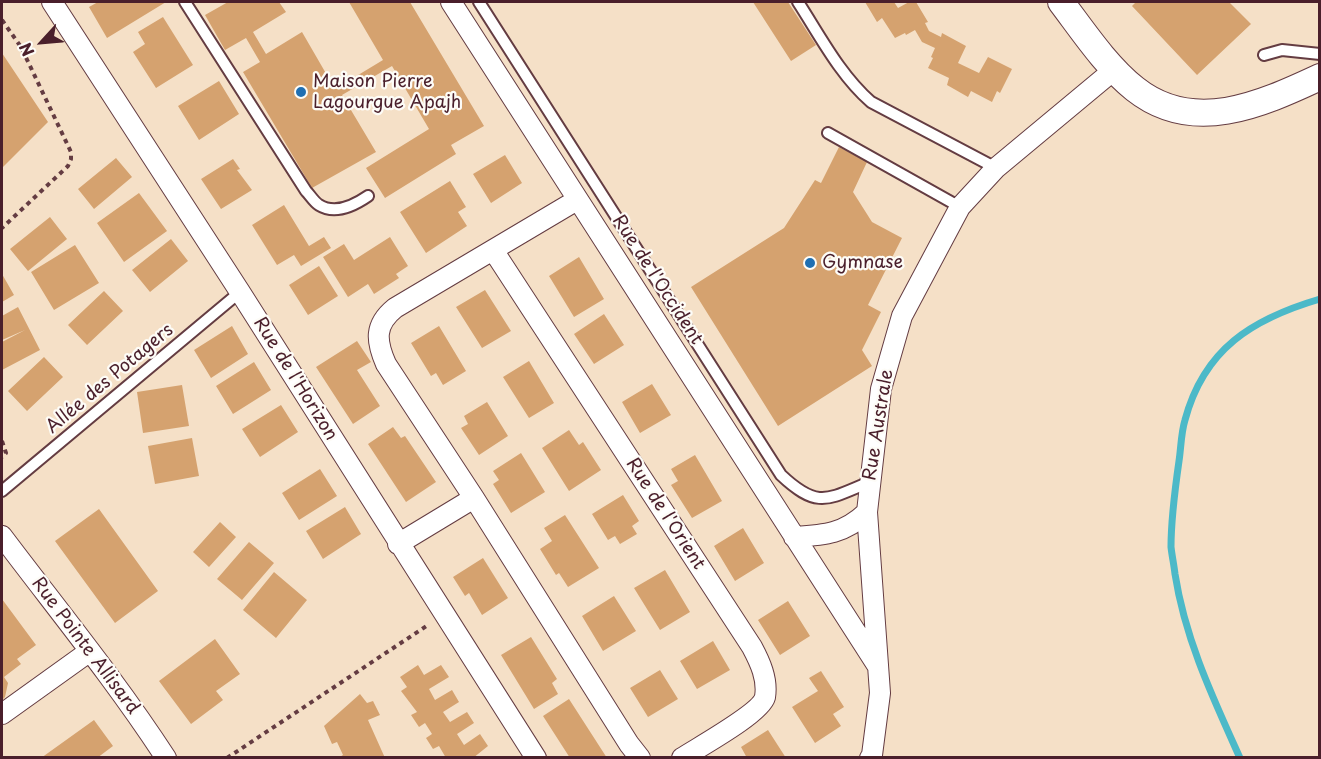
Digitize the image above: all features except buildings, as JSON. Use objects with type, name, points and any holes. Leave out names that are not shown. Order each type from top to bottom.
[{"type":"street","name":"Rue de l'Horizon","points":[[51,2],[240,292],[536,758]]},
{"type":"street","name":"Rue de l'Occident","points":[[452,2],[877,665]]},
{"type":"street","points":[[1060,2],[1115,69],[1133,87],[1148,98],[1176,111],[1189,113],[1225,111],[1251,105],[1285,94],[1320,77]]},
{"type":"street","name":"Rue Australe","points":[[870,758],[880,693],[867,513],[881,389],[902,316],[960,207],[996,168],[1115,69]]},
{"type":"street","points":[[578,200],[395,308],[384,317],[378,333],[379,348],[386,364],[640,758]]},
{"type":"street","name":"Rue de l'Orient","points":[[493,250],[752,647],[762,667],[765,698],[756,711],[682,758]]},
{"type":"street","points":[[398,544],[474,498]]},
{"type":"street","points":[[794,537],[839,531],[854,524],[867,513]]},
{"type":"street","name":"Rue Pointe Allisard","points":[[2,536],[90,651],[166,758]]},
{"type":"street","points":[[2,714],[90,651]]},
{"type":"lane","points":[[185,2],[306,191],[319,206],[336,209],[352,207],[368,196]]},
{"type":"lane","name":"Rue de l'Occident","points":[[479,2],[781,475],[796,489],[814,498],[822,499],[829,499],[870,482]]},
{"type":"lane","points":[[798,2],[839,67],[855,88],[871,102],[996,168]]},
{"type":"lane","points":[[1264,55],[1282,50],[1320,54]]},
{"type":"lane","points":[[828,133],[960,207]]},
{"type":"lane","name":"Allée des Potagers","points":[[2,491],[240,292]]},
{"type":"path","points":[[2,20],[21,47],[71,152],[71,159],[68,166],[2,228]]},
{"type":"path","points":[[2,441],[6,453],[2,457]]},
{"type":"path","points":[[227,758],[444,614]]},
{"type":"waterway","points":[[1240,758],[1210,691],[1193,645],[1175,574],[1171,547],[1172,526],[1183,430],[1193,395],[1218,356],[1234,340],[1273,316],[1320,299]]},
{"type":"place","name":"Maison Pierre Lagourgue Apajh","points":[[301,92]]},
{"type":"place","name":"Gymnase","points":[[810,263]]}]
